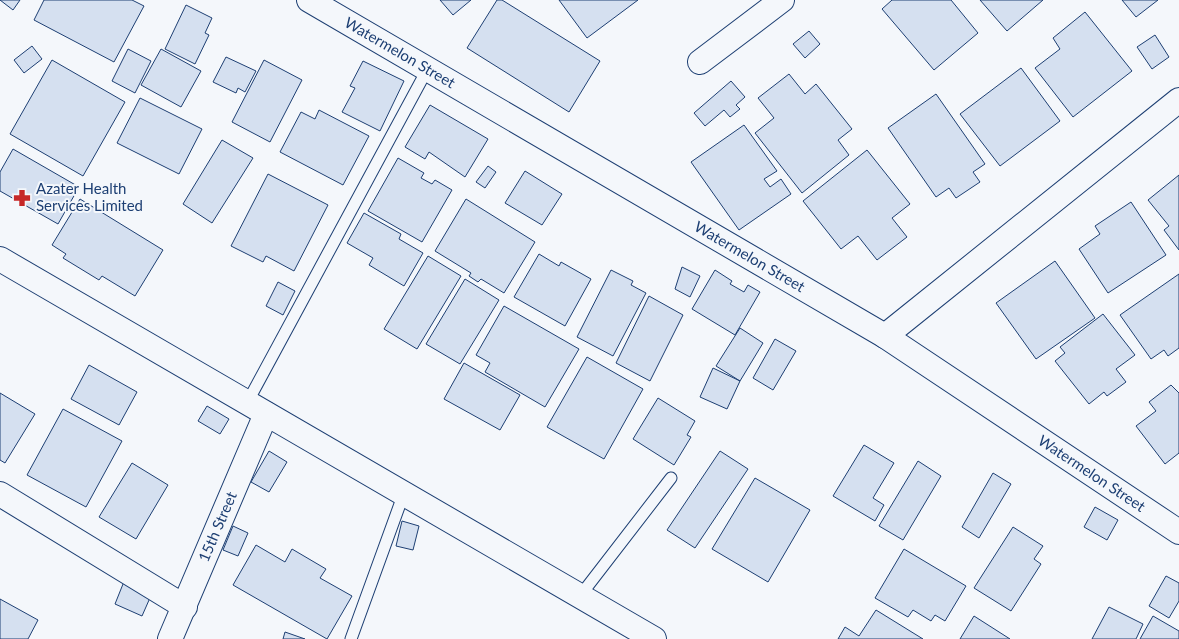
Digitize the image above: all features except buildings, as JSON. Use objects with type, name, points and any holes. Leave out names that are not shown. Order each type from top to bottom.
[{"type":"street","name":"Watermelon Street","points":[[309,0],[884,336],[1179,532]]},
{"type":"street","points":[[700,62],[782,0]]},
{"type":"street","points":[[884,336],[1179,100]]},
{"type":"street","points":[[0,259],[654,639]]},
{"type":"street","name":"15th Street","points":[[170,639],[185,607],[257,408]]},
{"type":"street","points":[[0,494],[185,607]]},
{"type":"lane","points":[[257,408],[427,70]]},
{"type":"lane","points":[[580,596],[671,478]]},
{"type":"lane","points":[[351,639],[404,493]]},
{"type":"place","name":"Azater Health Services Limited","points":[[22,198]]}]
